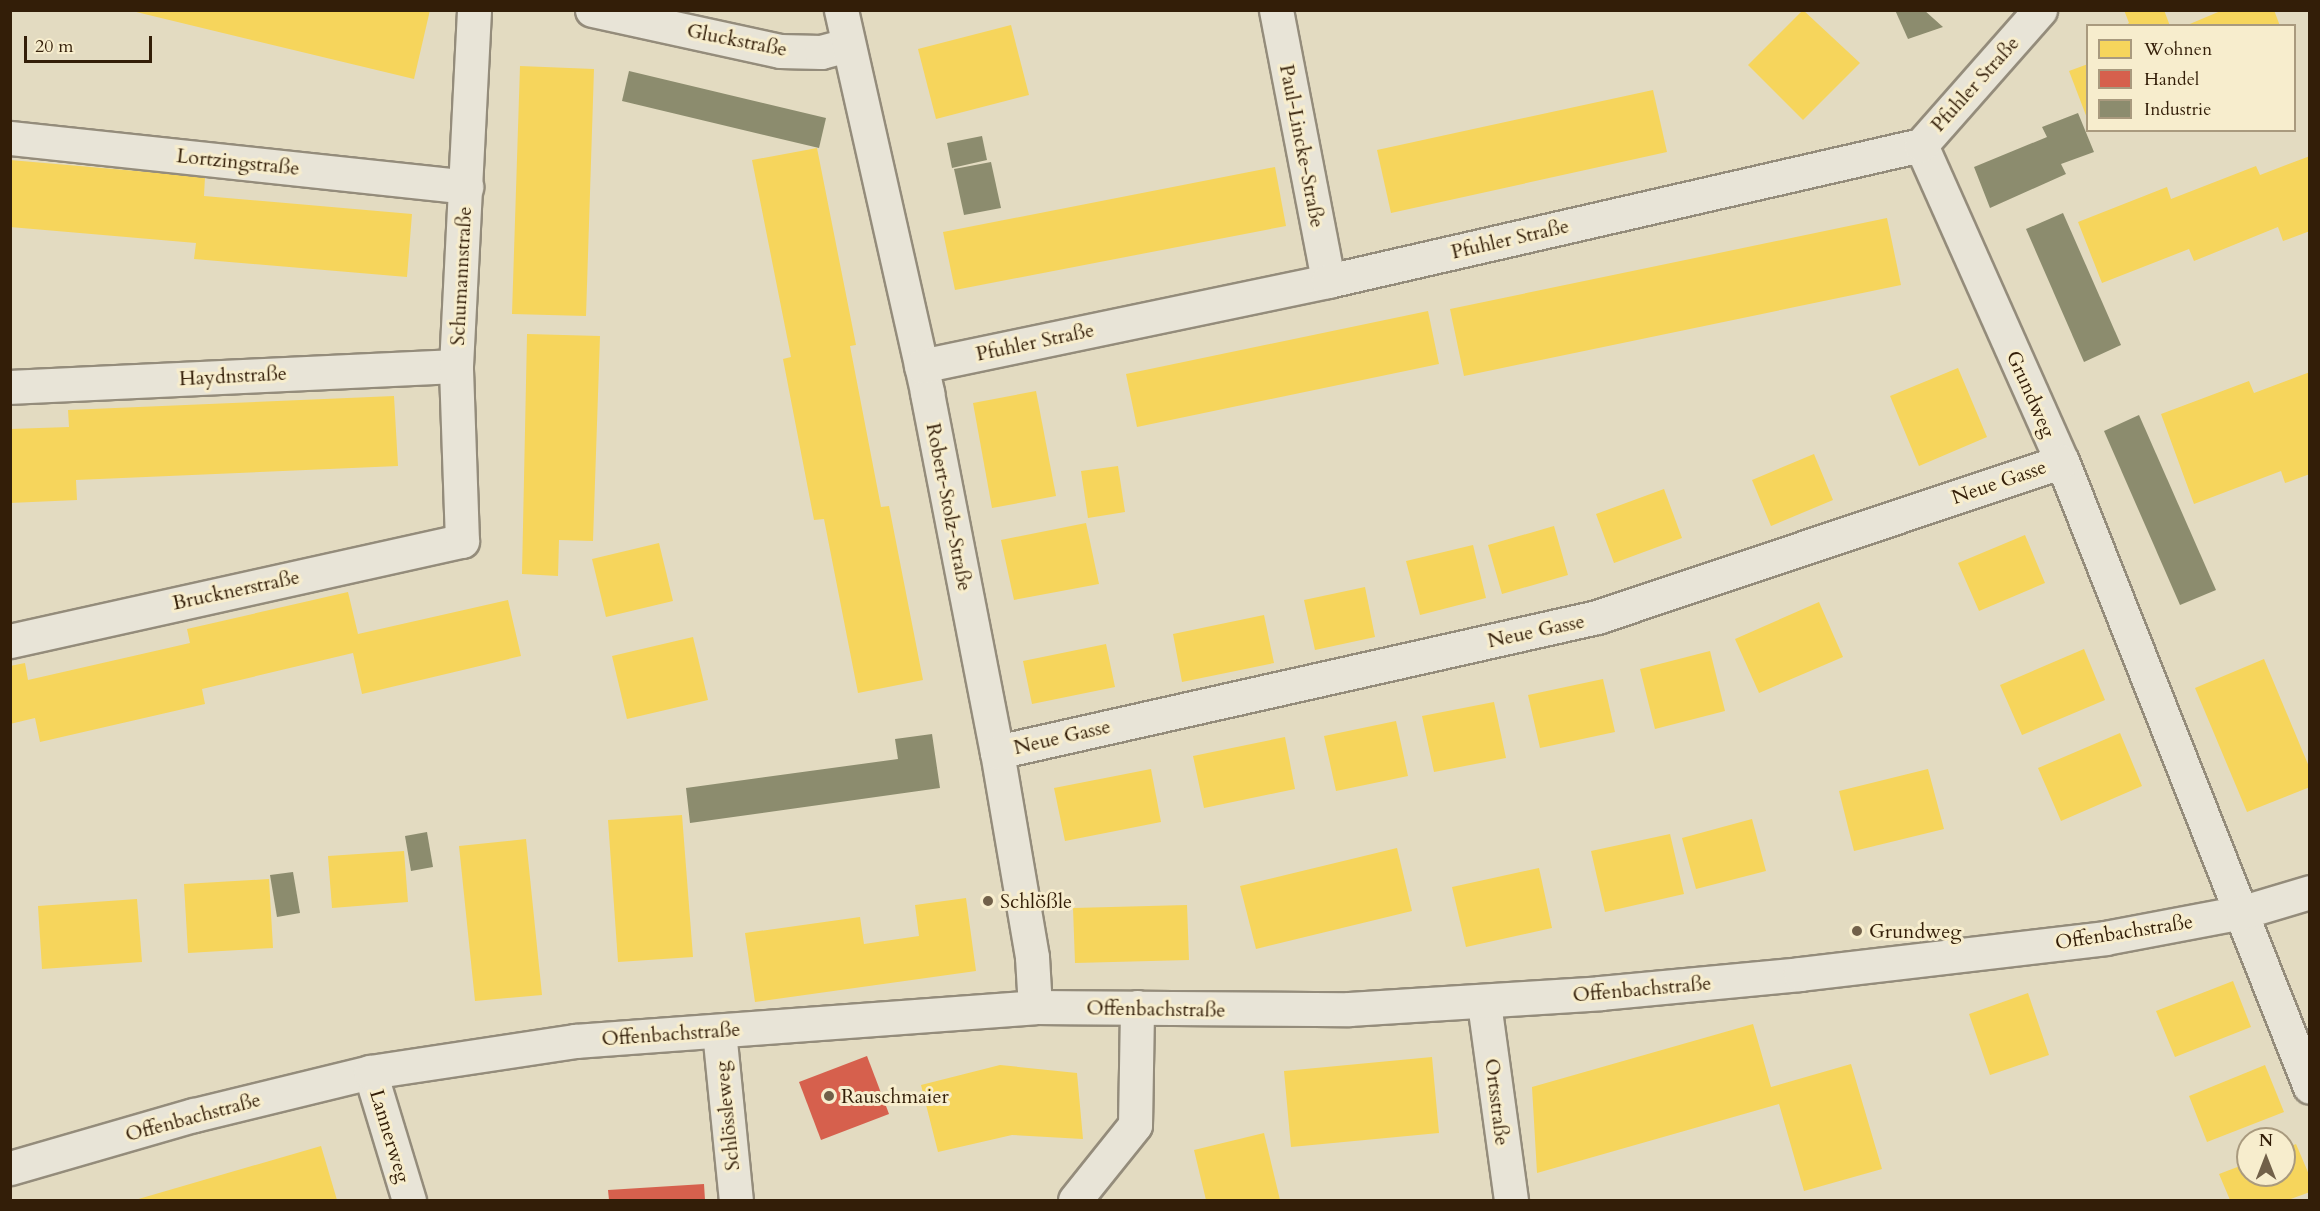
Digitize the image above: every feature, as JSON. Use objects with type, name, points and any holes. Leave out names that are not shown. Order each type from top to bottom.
[{"type":"street","name":"Schumannstraße","points":[[462,541],[456,366],[474,10]]},
{"type":"street","name":"Gluckstraße","points":[[592,10],[780,51],[821,52],[848,45]]},
{"type":"street","name":"Robert-Stolz-Straße","points":[[841,10],[921,366],[997,752],[1032,957],[1035,1007]]},
{"type":"street","name":"Paul-Lincke-Straße","points":[[1276,10],[1328,281]]},
{"type":"street","name":"Pfuhler Straße","points":[[921,366],[1328,281],[1921,146],[2040,10]]},
{"type":"street","name":"Lortzingstraße","points":[[10,138],[466,187]]},
{"type":"street","name":"Grundweg","points":[[1921,146],[2062,460],[2243,912],[2310,1087]]},
{"type":"street","name":"Haydnstraße","points":[[10,387],[456,366]]},
{"type":"street","name":"Neue Gasse","points":[[997,752],[1597,617],[2062,460]]},
{"type":"street","name":"Brucknerstraße","points":[[10,641],[462,541]]},
{"type":"street","name":"Offenbachstraße","points":[[10,1168],[194,1115],[370,1072],[575,1041],[1035,1007],[1350,1009],[1484,1002],[1812,973],[2105,938],[2243,912],[2310,892]]},
{"type":"street","name":"Ortsstraße","points":[[1484,1002],[1511,1200]]},
{"type":"street","points":[[1075,1200],[1135,1125],[1137,1007]]},
{"type":"street","name":"Schlössleweg","points":[[719,1031],[736,1200]]},
{"type":"street","name":"Lannerweg","points":[[370,1072],[409,1200]]},
{"type":"building: Wohnen","points":[[128,10],[430,10],[414,79]]},
{"type":"building: Wohnen","points":[[1803,10],[1860,63],[1803,120],[1748,65]]},
{"type":"building: Wohnen","points":[[2124,10],[2164,10],[2169,24],[2127,24],[2129,23]]},
{"type":"building: Wohnen","points":[[2223,10],[2274,10],[2279,24],[2190,24]]},
{"type":"building: Wohnen","points":[[1011,25],[1029,95],[936,119],[918,49]]},
{"type":"building: Wohnen","points":[[2086,65],[2086,115],[2069,71]]},
{"type":"building: Wohnen","points":[[520,66],[594,69],[586,316],[512,314]]},
{"type":"building: Wohnen","points":[[1653,90],[1667,152],[1391,213],[1377,150]]},
{"type":"building: Wohnen","points":[[817,148],[856,345],[850,346],[881,507],[889,506],[923,680],[858,693],[824,519],[814,520],[783,359],[791,357],[752,160]]},
{"type":"building: Wohnen","points":[[2310,156],[2310,231],[2283,241],[2278,227],[2194,261],[2189,249],[2102,283],[2078,222],[2167,187],[2171,199],[2256,166],[2260,175]]},
{"type":"building: Wohnen","points":[[10,160],[205,177],[204,196],[412,214],[407,277],[194,259],[196,243],[10,227]]},
{"type":"building: Wohnen","points":[[1275,167],[1286,226],[955,290],[943,232]]},
{"type":"building: Wohnen","points":[[1887,218],[1901,285],[1464,376],[1450,309]]},
{"type":"building: Wohnen","points":[[1428,311],[1439,364],[1137,427],[1126,374]]},
{"type":"building: Wohnen","points":[[527,334],[600,336],[593,541],[559,540],[558,576],[522,574]]},
{"type":"building: Wohnen","points":[[1958,368],[1987,437],[1919,466],[1890,396]]},
{"type":"building: Wohnen","points":[[2310,372],[2310,474],[2285,483],[2281,471],[2194,504],[2161,414],[2249,381],[2254,393]]},
{"type":"building: Wohnen","points":[[1036,391],[1056,496],[992,508],[973,403]]},
{"type":"building: Wohnen","points":[[394,396],[398,466],[76,480],[77,500],[10,503],[10,429],[69,427],[68,410]]},
{"type":"building: Wohnen","points":[[1814,454],[1833,500],[1771,526],[1752,480]]},
{"type":"building: Wohnen","points":[[1118,466],[1125,512],[1088,518],[1081,471]]},
{"type":"building: Wohnen","points":[[1664,489],[1682,538],[1614,563],[1596,514]]},
{"type":"building: Wohnen","points":[[1086,523],[1099,584],[1014,600],[1001,540]]},
{"type":"building: Wohnen","points":[[1554,526],[1568,575],[1502,594],[1488,545]]},
{"type":"building: Wohnen","points":[[2025,535],[2045,583],[1979,611],[1958,563]]},
{"type":"building: Wohnen","points":[[659,543],[673,601],[606,617],[592,559]]},
{"type":"building: Wohnen","points":[[1473,545],[1486,598],[1420,615],[1406,561]]},
{"type":"building: Wohnen","points":[[1365,587],[1375,637],[1315,650],[1304,600]]},
{"type":"building: Wohnen","points":[[348,592],[358,634],[508,600],[521,656],[362,694],[353,653],[202,689],[205,704],[40,742],[35,718],[10,724],[10,666],[25,663],[28,680],[190,643],[187,629]]},
{"type":"building: Wohnen","points":[[1819,602],[1843,657],[1759,693],[1735,639]]},
{"type":"building: Wohnen","points":[[1264,615],[1274,663],[1182,682],[1173,634]]},
{"type":"building: Wohnen","points":[[693,637],[708,700],[627,719],[612,656]]},
{"type":"building: Wohnen","points":[[1106,644],[1115,687],[1032,704],[1023,661]]},
{"type":"building: Wohnen","points":[[2084,649],[2105,700],[2022,735],[2000,685]]},
{"type":"building: Wohnen","points":[[1710,651],[1725,711],[1655,729],[1640,669]]},
{"type":"building: Wohnen","points":[[2264,659],[2310,769],[2310,787],[2247,812],[2195,688]]},
{"type":"building: Wohnen","points":[[1603,679],[1615,732],[1540,748],[1528,695]]},
{"type":"building: Wohnen","points":[[1494,702],[1506,758],[1434,772],[1422,716]]},
{"type":"building: Wohnen","points":[[1396,721],[1408,776],[1336,791],[1324,736]]},
{"type":"building: Wohnen","points":[[2120,733],[2142,786],[2061,821],[2038,768]]},
{"type":"building: Wohnen","points":[[1285,737],[1295,789],[1204,808],[1193,756]]},
{"type":"building: Wohnen","points":[[1151,769],[1161,822],[1065,841],[1054,788]]},
{"type":"building: Wohnen","points":[[1928,769],[1944,829],[1854,851],[1839,791]]},
{"type":"building: Wohnen","points":[[682,815],[693,957],[618,962],[608,820]]},
{"type":"building: Wohnen","points":[[1752,819],[1766,871],[1696,889],[1682,838]]},
{"type":"building: Wohnen","points":[[1670,834],[1684,894],[1605,912],[1591,851]]},
{"type":"building: Wohnen","points":[[526,839],[542,995],[475,1001],[459,846]]},
{"type":"building: Wohnen","points":[[1397,848],[1412,911],[1256,949],[1240,886]]},
{"type":"building: Wohnen","points":[[404,851],[408,902],[332,908],[328,856]]},
{"type":"building: Wohnen","points":[[1539,868],[1552,928],[1466,947],[1452,887]]},
{"type":"building: Wohnen","points":[[269,879],[273,948],[188,953],[184,884]]},
{"type":"building: Wohnen","points":[[966,898],[976,971],[755,1002],[745,933],[860,917],[864,944],[919,936],[915,905]]},
{"type":"building: Wohnen","points":[[137,899],[142,962],[42,969],[38,906]]},
{"type":"building: Wohnen","points":[[1187,905],[1189,960],[1075,963],[1073,908]]},
{"type":"building: Wohnen","points":[[2233,981],[2251,1027],[2175,1057],[2156,1011]]},
{"type":"building: Wohnen","points":[[2028,993],[2049,1055],[1990,1075],[1969,1014]]},
{"type":"building: Wohnen","points":[[1753,1024],[1771,1087],[1851,1064],[1882,1169],[1804,1191],[1779,1104],[1537,1173],[1532,1087]]},
{"type":"building: Wohnen","points":[[1432,1057],[1439,1133],[1291,1147],[1284,1071]]},
{"type":"building: Wohnen","points":[[1000,1065],[1077,1073],[1083,1139],[1012,1135],[938,1152],[921,1085]]},
{"type":"building: Wohnen","points":[[2265,1065],[2284,1112],[2246,1127],[2236,1127],[2236,1131],[2207,1142],[2189,1096]]},
{"type":"building: Wohnen","points":[[1264,1133],[1280,1200],[1206,1200],[1194,1150]]},
{"type":"building: Wohnen","points":[[2296,1144],[2310,1177],[2310,1192],[2288,1200],[2230,1200],[2219,1174],[2236,1168],[2236,1187],[2296,1187]]},
{"type":"building: Wohnen","points":[[321,1146],[337,1200],[135,1200]]},
{"type":"building: Handel","points":[[867,1056],[889,1114],[821,1140],[799,1082]]},
{"type":"building: Handel","points":[[704,1184],[705,1200],[609,1200],[608,1190]]},
{"type":"building: Industrie","points":[[1895,10],[1924,10],[1943,27],[1908,39]]},
{"type":"building: Industrie","points":[[629,71],[826,118],[819,148],[622,101]]},
{"type":"building: Industrie","points":[[2078,113],[2094,152],[2061,164],[2066,174],[1990,208],[1974,167],[2047,137],[2042,127]]},
{"type":"building: Industrie","points":[[982,136],[987,160],[952,168],[947,143]]},
{"type":"building: Industrie","points":[[991,162],[1001,208],[964,215],[954,169]]},
{"type":"building: Industrie","points":[[2063,213],[2121,345],[2084,362],[2026,229]]},
{"type":"building: Industrie","points":[[2139,415],[2216,590],[2180,605],[2104,431]]},
{"type":"building: Industrie","points":[[932,734],[940,788],[690,823],[686,788],[898,759],[895,739]]},
{"type":"building: Industrie","points":[[427,832],[433,867],[411,871],[405,836]]},
{"type":"building: Industrie","points":[[293,872],[300,913],[277,917],[270,875]]},
{"type":"place","name":"Schlößle","points":[[988,901]]},
{"type":"place","name":"Grundweg","points":[[1857,931]]},
{"type":"place","name":"Rauschmaier","points":[[829,1096]]}]
